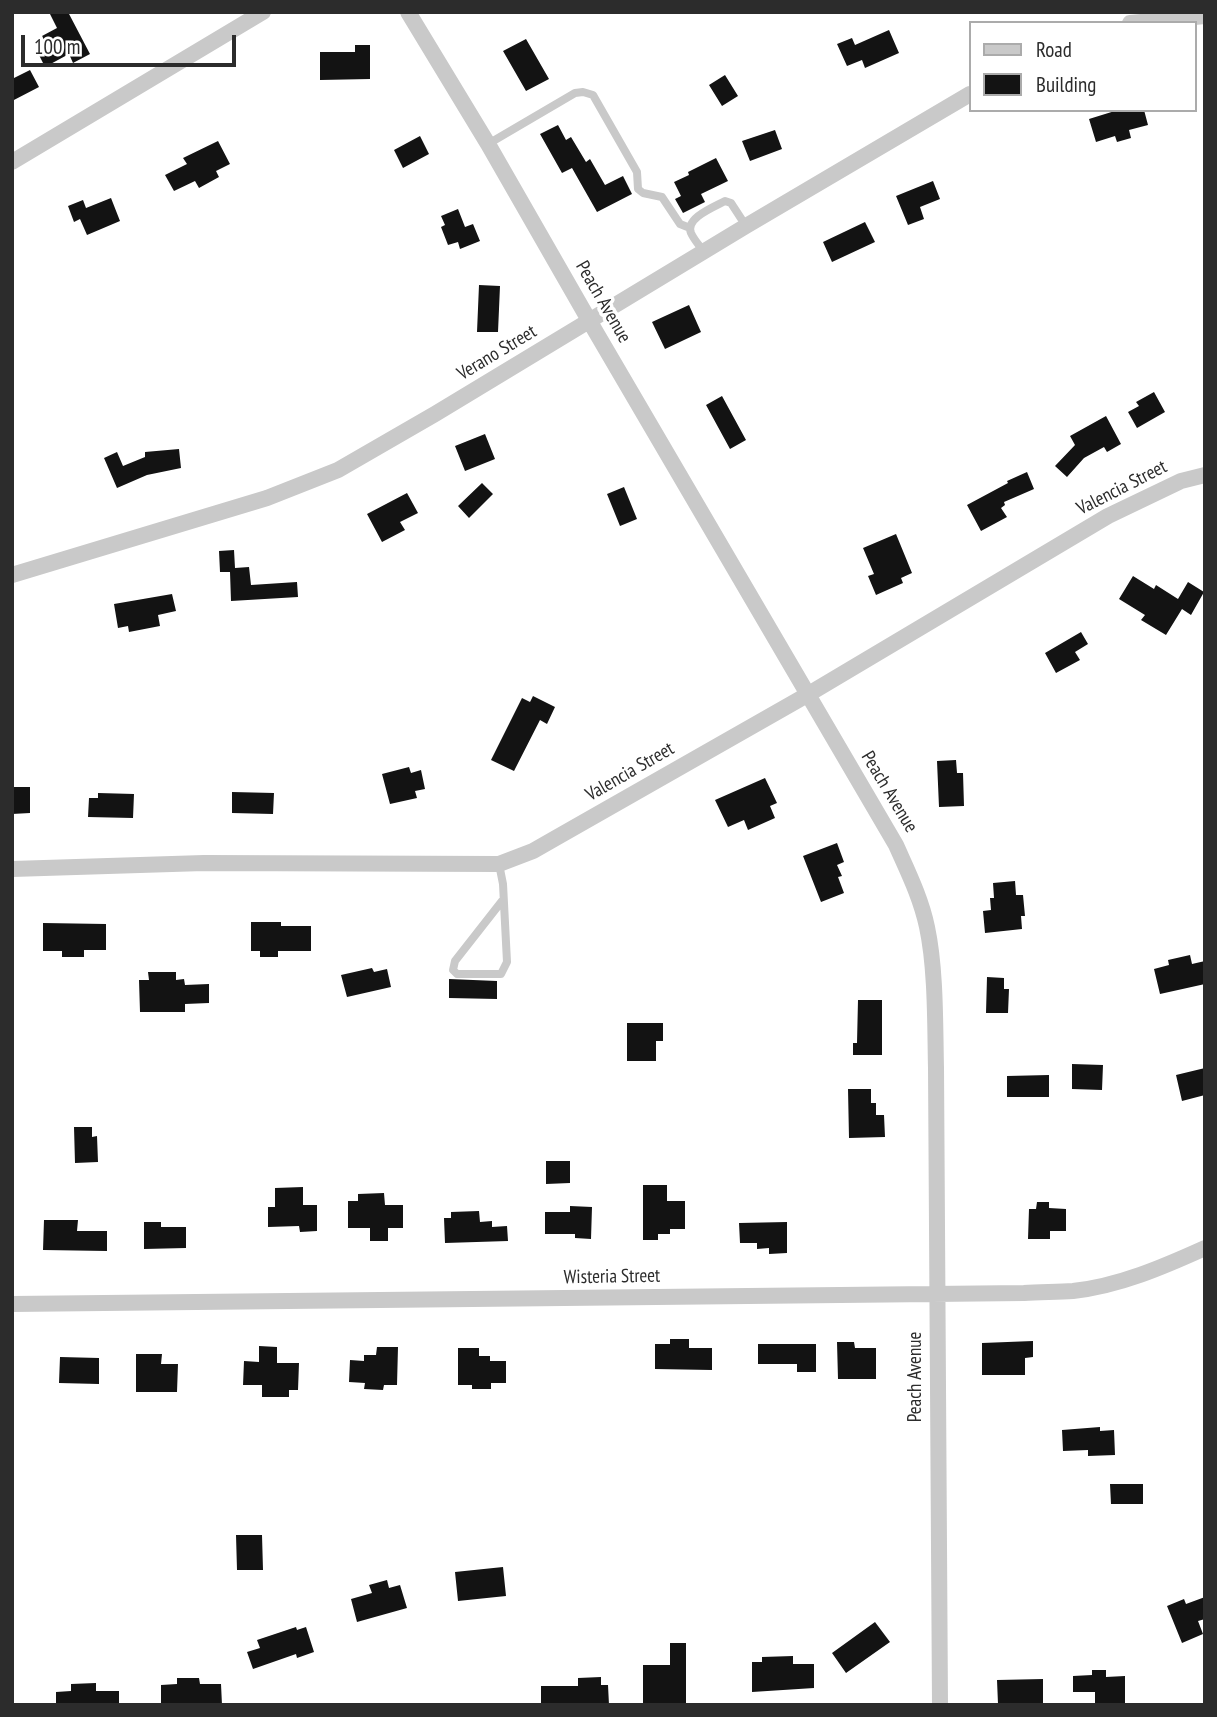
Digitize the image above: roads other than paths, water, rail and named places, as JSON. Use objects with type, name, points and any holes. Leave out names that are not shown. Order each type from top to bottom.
[{"type":"street","points":[[12,162],[263,12]]},
{"type":"street","name":"Peach Avenue","points":[[408,12],[488,144],[896,845],[916,890],[927,928],[936,1054],[940,1705]]},
{"type":"street","points":[[1151,21],[1205,16]]},
{"type":"street","name":"Verano Street","points":[[12,575],[267,498],[338,470],[968,95]]},
{"type":"street","name":"Valencia Street","points":[[12,869],[204,863],[499,864],[533,851],[807,695],[1108,516],[1181,481],[1205,475]]},
{"type":"street","name":"Wisteria Street","points":[[12,1304],[937,1294],[1076,1290],[1123,1280],[1160,1268],[1205,1248]]},
{"type":"lane","points":[[488,144],[575,93],[593,94],[637,172],[638,189],[643,193],[662,197],[680,224],[690,228]]},
{"type":"lane","points":[[704,252],[690,232],[695,218],[724,201],[731,203],[746,226]]},
{"type":"lane","points":[[499,864],[503,884],[507,962],[501,974],[457,974],[453,970],[455,961],[502,901]]}]
